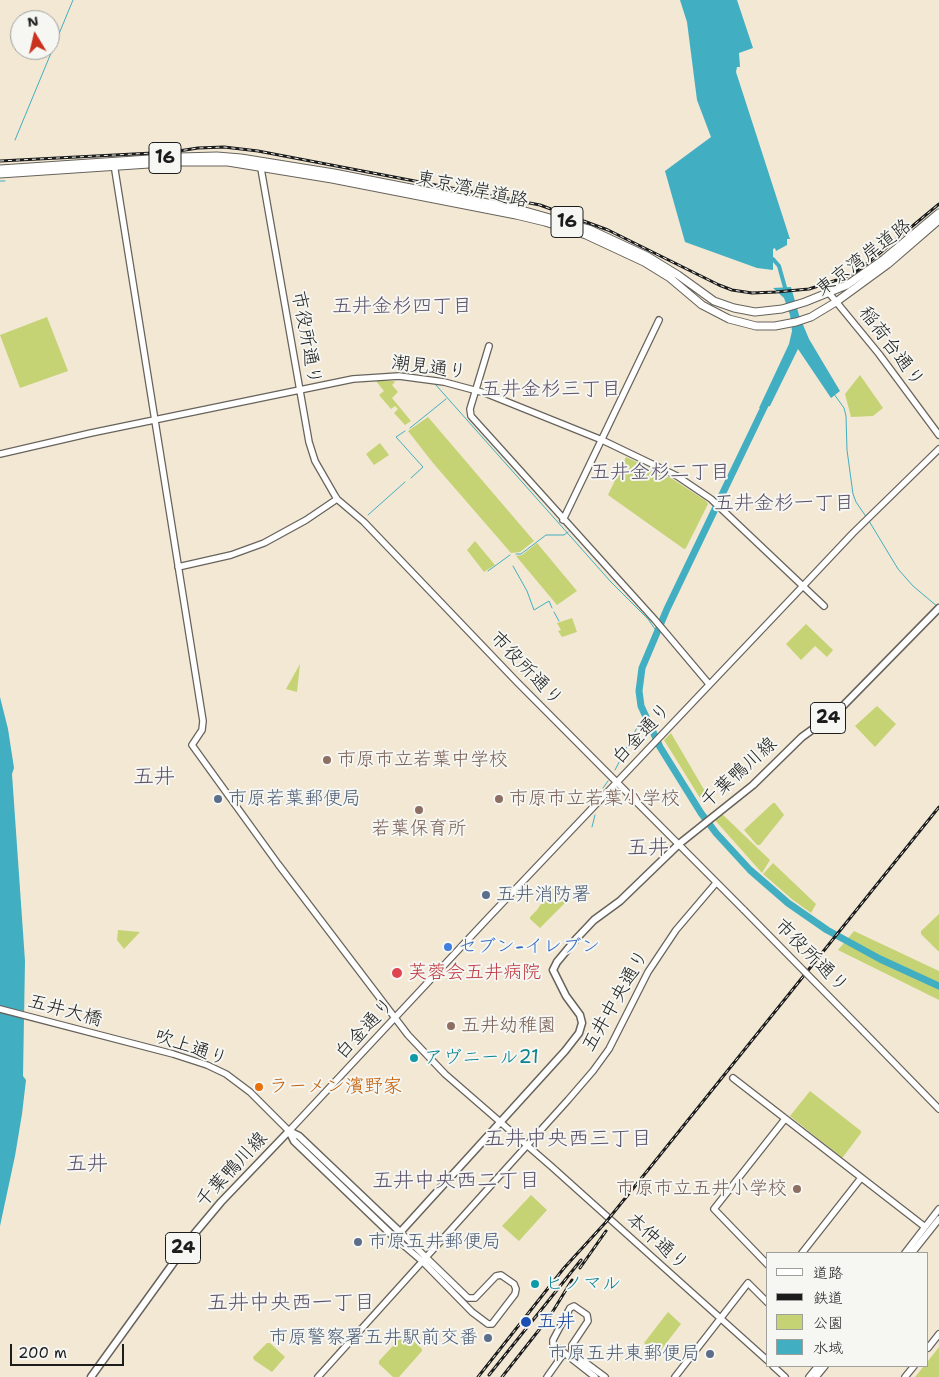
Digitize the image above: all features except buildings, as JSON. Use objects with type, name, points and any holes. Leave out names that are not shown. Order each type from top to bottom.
[{"type":"highway","name":"東京湾岸道路","points":[[0,168],[204,161],[260,164],[518,209],[589,229],[647,256],[678,275],[714,301],[755,312],[782,309],[829,293],[853,282],[884,259],[939,212]]},
{"type":"highway","name":"東京湾岸道路","points":[[260,164],[545,222],[586,236],[644,262],[662,272],[702,306],[728,319],[756,326],[785,324],[811,317],[836,302],[888,264],[939,220]]},
{"type":"highway","name":"東京湾岸道路","points":[[0,174],[114,165]]},
{"type":"main road","name":"千葉鴨川線","points":[[395,1238],[575,1039],[582,1027],[580,1015],[556,979],[553,970],[557,962],[594,920],[620,901],[679,844],[753,785],[802,737],[838,711],[938,610]]},
{"type":"main road","name":"千葉鴨川線","points":[[91,1377],[194,1233],[289,1131]]},
{"type":"main road","name":"吹上通り","points":[[289,1131],[299,1136],[401,1233]]},
{"type":"main road","name":"吹上通り","points":[[289,1131],[294,1141],[395,1238]]},
{"type":"street","name":"市役所通り","points":[[260,164],[309,442],[315,461],[338,499],[364,522],[517,682],[618,782],[939,1109]]},
{"type":"street","points":[[114,165],[178,568],[231,555],[264,543],[338,499]]},
{"type":"street","name":"稲荷台通り","points":[[829,293],[879,354],[939,435]]},
{"type":"street","points":[[563,520],[659,320]]},
{"type":"street","points":[[489,346],[470,416],[655,620],[709,684]]},
{"type":"street","name":"潮見通り","points":[[0,454],[353,378],[385,376],[427,379],[457,384],[602,440],[664,468],[711,499],[824,606]]},
{"type":"street","name":"白金通り","points":[[289,1131],[396,1020],[491,914],[618,782],[665,730],[864,522],[939,449]]},
{"type":"street","name":"本仲通り","points":[[178,568],[203,721],[202,730],[192,745],[278,864],[396,1020],[445,1074],[766,1359]]},
{"type":"street","name":"五井中央通り","points":[[318,1377],[568,1100],[609,1049],[648,972],[676,930],[716,883]]},
{"type":"street","name":"五井大橋","points":[[0,1009],[122,1041]]},
{"type":"street","name":"吹上通り","points":[[122,1041],[173,1054],[217,1069],[250,1092],[289,1131]]},
{"type":"street","points":[[733,1078],[925,1227]]},
{"type":"street","points":[[766,1263],[714,1209],[785,1119]]},
{"type":"street","points":[[803,1252],[861,1178]]},
{"type":"street","points":[[906,1252],[939,1209]]},
{"type":"street","points":[[913,1252],[939,1219]]},
{"type":"street","name":"吹上通り","points":[[395,1238],[424,1259],[468,1298],[475,1298],[499,1275],[502,1275],[514,1284],[516,1292],[492,1324],[488,1324],[466,1306],[424,1259],[401,1233]]},
{"type":"street","points":[[675,1377],[748,1283],[766,1301]]},
{"type":"street","points":[[595,1377],[554,1346],[553,1340],[570,1308],[574,1306],[584,1311],[588,1321],[572,1344],[574,1354],[605,1377]]},
{"type":"street","points":[[929,1347],[939,1334]]},
{"type":"street","points":[[547,1377],[564,1354]]},
{"type":"street","points":[[774,1367],[786,1377]]},
{"type":"street","points":[[809,1377],[817,1367]]},
{"type":"street","points":[[816,1377],[824,1367]]},
{"type":"street","points":[[905,1377],[913,1367]]},
{"type":"green space","points":[[47,317],[68,371],[20,388],[0,335]]},
{"type":"green space","points":[[860,375],[883,408],[873,416],[851,417],[845,394]]},
{"type":"green space","points":[[376,381],[395,382],[392,385],[398,392],[392,398],[411,421],[405,425],[394,413],[398,409],[395,406],[391,409],[379,395],[384,391]]},
{"type":"green space","points":[[428,417],[534,541],[520,552],[511,553],[433,463],[408,431]]},
{"type":"green space","points":[[380,443],[389,455],[374,465],[366,454]]},
{"type":"green space","points":[[626,457],[671,478],[708,504],[686,548],[684,549],[608,495]]},
{"type":"green space","points":[[475,541],[495,565],[484,572],[467,550]]},
{"type":"green space","points":[[537,543],[577,591],[557,605],[516,556],[522,555]]},
{"type":"green space","points":[[572,618],[577,632],[562,637],[558,631],[561,630],[557,623]]},
{"type":"green space","points":[[806,624],[833,650],[827,657],[815,646],[801,660],[786,644]]},
{"type":"green space","points":[[300,664],[297,692],[286,689]]},
{"type":"green space","points":[[877,706],[896,724],[875,747],[855,726]]},
{"type":"green space","points":[[671,733],[706,793],[700,798],[664,740]]},
{"type":"green space","points":[[773,803],[784,815],[760,845],[757,845],[744,830]]},
{"type":"green space","points":[[721,813],[770,860],[762,873],[714,819]]},
{"type":"green space","points":[[773,863],[816,904],[811,913],[763,874]]},
{"type":"green space","points":[[556,886],[569,896],[569,899],[540,928],[530,917]]},
{"type":"green space","points":[[939,914],[938,951],[921,934],[921,931]]},
{"type":"green space","points":[[118,930],[140,932],[124,949],[117,940]]},
{"type":"green space","points":[[854,931],[939,971],[939,1000],[838,950]]},
{"type":"green space","points":[[810,1091],[861,1131],[843,1157],[790,1116]]},
{"type":"green space","points":[[531,1195],[547,1210],[519,1241],[502,1226]]},
{"type":"green space","points":[[668,1312],[681,1324],[658,1354],[644,1343]]},
{"type":"green space","points":[[404,1334],[422,1351],[399,1377],[393,1377],[379,1364],[379,1361]]},
{"type":"green space","points":[[267,1343],[270,1343],[285,1357],[272,1372],[254,1360],[253,1357]]},
{"type":"green space","points":[[939,1347],[939,1377],[915,1377],[923,1367],[929,1367],[929,1360]]},
{"type":"water","points":[[680,0],[737,0],[753,48],[739,53],[740,67],[737,67],[736,72],[790,239],[787,239],[787,245],[776,251],[775,248],[773,249],[773,270],[757,268],[685,242],[665,171],[711,137],[697,100],[687,22]]},
{"type":"water","points":[[791,287],[799,315],[809,339],[840,391],[831,398],[798,349],[770,406],[759,408],[789,344],[792,331],[790,315],[784,298],[773,288]]},
{"type":"water","points":[[0,697],[8,729],[14,768],[12,774],[25,961],[23,1076],[26,1080],[15,1156],[0,1226]]},
{"type":"waterway","points":[[15,140],[73,0]]},
{"type":"waterway","points":[[0,181],[5,181]]},
{"type":"waterway","points":[[773,259],[779,266],[786,291]]},
{"type":"waterway","points":[[435,384],[611,582],[648,619],[657,632]]},
{"type":"waterway","points":[[834,394],[844,408],[846,416],[847,450],[853,494],[867,518]]},
{"type":"waterway","points":[[410,428],[446,399]]},
{"type":"waterway","points":[[768,399],[667,609],[642,668],[639,691],[641,706],[660,747],[701,813],[716,833],[750,870],[788,903],[827,930],[880,959],[939,986]]},
{"type":"waterway","points":[[405,431],[396,437],[423,467],[411,478]]},
{"type":"waterway","points":[[368,515],[405,482]]},
{"type":"waterway","points":[[869,521],[898,569],[913,586],[938,607]]},
{"type":"waterway","points":[[516,554],[521,554],[546,535],[564,535],[568,532]]},
{"type":"waterway","points":[[488,571],[510,555]]},
{"type":"waterway","points":[[513,566],[527,591],[534,610],[549,601],[552,608]]},
{"type":"waterway","points":[[554,612],[559,621]]},
{"type":"waterway","points":[[615,770],[645,716]]},
{"type":"waterway","points":[[603,788],[608,781]]},
{"type":"waterway","points":[[592,827],[595,815]]},
{"type":"railway","points":[[0,161],[172,152],[198,148],[224,147],[258,151],[540,205],[608,230],[719,285],[732,290],[752,293],[809,289],[854,273],[939,204]]},
{"type":"railway","points":[[478,1377],[564,1268],[606,1222],[939,807]]},
{"type":"railway","points":[[580,1268],[606,1231]]},
{"type":"railway","points":[[489,1375],[581,1260]]},
{"type":"railway","points":[[502,1377],[550,1316],[572,1280]]},
{"type":"place","name":"市原市立若葉中学校","points":[[327,760]]},
{"type":"place","name":"市原若葉郵便局","points":[[218,799]]},
{"type":"place","name":"市原市立若葉小学校","points":[[499,799]]},
{"type":"place","name":"若葉保育所","points":[[419,810]]},
{"type":"place","name":"五井消防署","points":[[486,895]]},
{"type":"place","name":"セブン-イレブン","points":[[448,947]]},
{"type":"place","name":"芙蓉会五井病院","points":[[397,973]]},
{"type":"place","name":"五井幼稚園","points":[[451,1026]]},
{"type":"place","name":"アヴニール21","points":[[414,1058]]},
{"type":"place","name":"ラーメン濱野家","points":[[259,1087]]},
{"type":"place","name":"市原市立五井小学校","points":[[797,1189]]},
{"type":"place","name":"市原五井郵便局","points":[[358,1242]]},
{"type":"place","name":"ヒノマル","points":[[535,1284]]},
{"type":"place","name":"五井","points":[[526,1322]]},
{"type":"place","name":"市原警察署五井駅前交番","points":[[488,1338]]},
{"type":"place","name":"市原五井東郵便局","points":[[710,1354]]},
{"type":"district","name":"五井金杉四丁目","points":[[402,307]]},
{"type":"district","name":"五井金杉三丁目","points":[[551,390]]},
{"type":"district","name":"五井金杉二丁目","points":[[660,473]]},
{"type":"district","name":"五井金杉一丁目","points":[[784,504]]},
{"type":"district","name":"五井","points":[[154,778]]},
{"type":"district","name":"五井","points":[[648,849]]},
{"type":"district","name":"五井中央西三丁目","points":[[568,1140]]},
{"type":"district","name":"五井","points":[[87,1165]]},
{"type":"district","name":"五井中央西二丁目","points":[[456,1182]]},
{"type":"district","name":"五井中央西一丁目","points":[[291,1304]]}]
